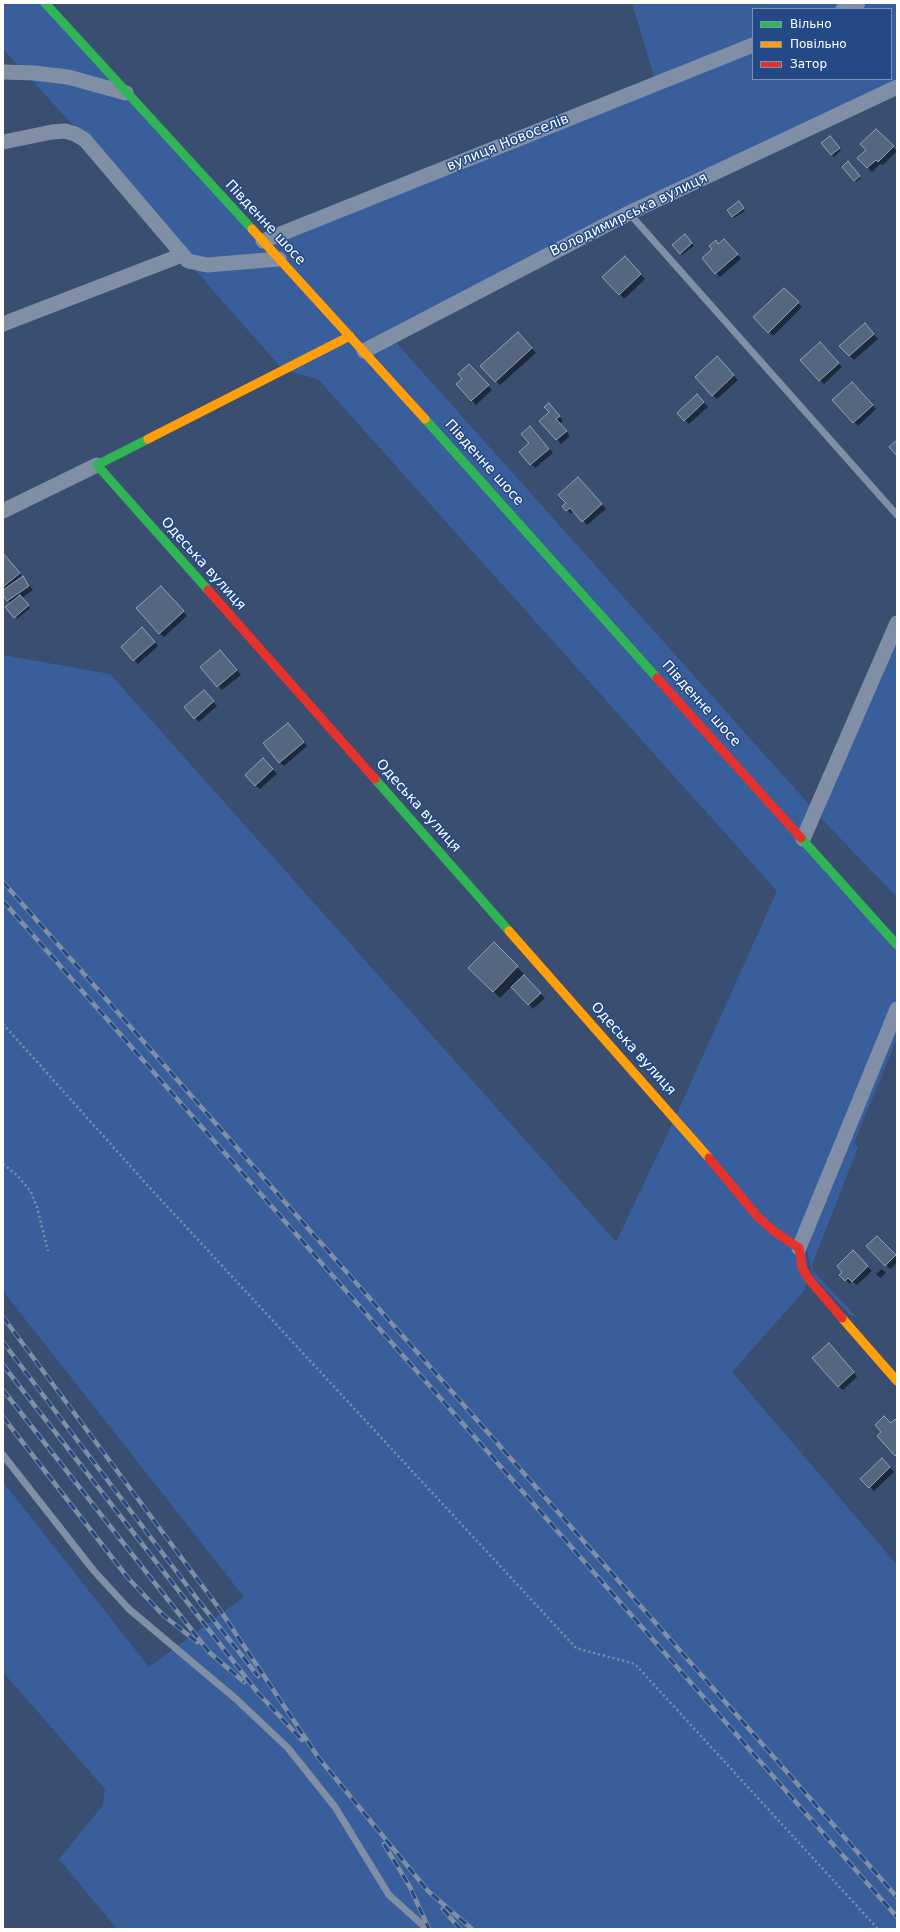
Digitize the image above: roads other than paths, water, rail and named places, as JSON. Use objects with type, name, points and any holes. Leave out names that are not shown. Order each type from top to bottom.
[{"type":"street","name":"Південне шосе","points":[[45,3],[364,351],[897,945]]},
{"type":"street","points":[[846,8],[858,3]]},
{"type":"street","name":"вулиця Новоселів","points":[[263,241],[752,45]]},
{"type":"street","points":[[3,72],[34,73],[68,77],[127,93]]},
{"type":"street","name":"Володимирська вулиця","points":[[364,351],[629,213],[897,87]]},
{"type":"street","points":[[3,142],[52,132],[65,131],[75,134],[85,140],[188,261],[196,264],[207,265],[279,259]]},
{"type":"street","points":[[3,324],[182,255]]},
{"type":"street","points":[[3,511],[97,465],[350,336]]},
{"type":"street","name":"Одеська вулиця","points":[[97,465],[675,1118],[758,1217],[775,1232],[799,1248]]},
{"type":"street","points":[[803,839],[897,623]]},
{"type":"street","points":[[897,1009],[799,1248],[802,1267],[808,1278],[897,1381]]},
{"type":"lane","points":[[629,213],[897,515]]},
{"type":"lane","points":[[3,1455],[94,1571],[129,1609],[236,1699],[288,1748],[335,1807],[389,1896],[427,1929]]},
{"type":"railway","points":[[3,882],[897,1897]]},
{"type":"railway","points":[[3,901],[897,1917]]},
{"type":"railway","points":[[3,1317],[218,1607],[318,1757],[428,1891],[472,1929]]},
{"type":"railway","points":[[3,1342],[201,1604],[258,1676]]},
{"type":"railway","points":[[3,1365],[258,1693],[302,1740]]},
{"type":"railway","points":[[3,1390],[209,1652],[244,1682]]},
{"type":"railway","points":[[3,1417],[128,1578],[163,1615],[197,1642]]},
{"type":"railway","points":[[384,1844],[410,1887],[429,1929]]},
{"type":"railway","points":[[443,1909],[460,1929]]}]
